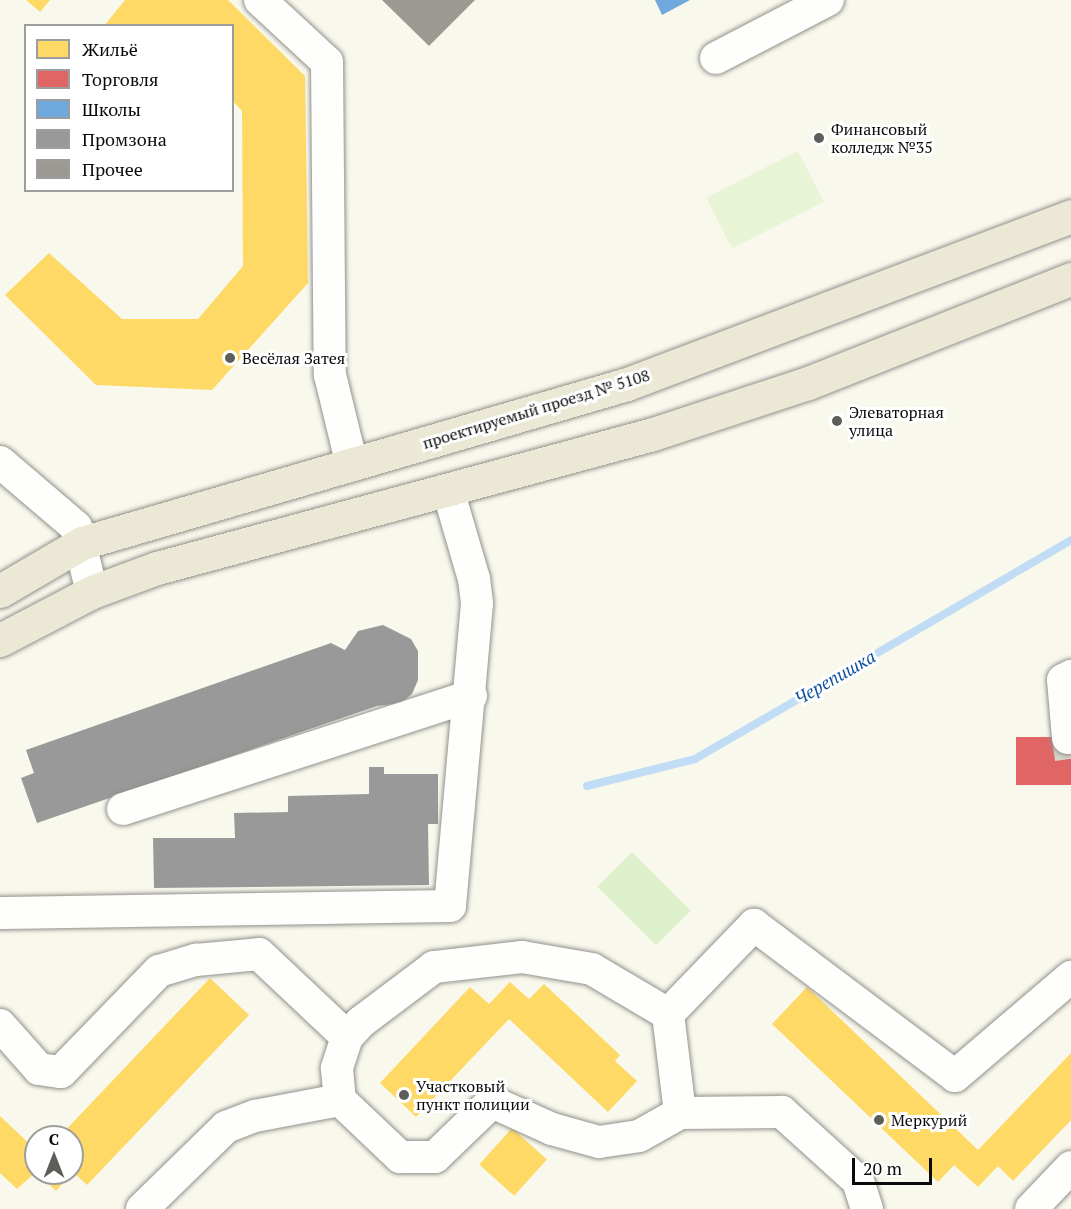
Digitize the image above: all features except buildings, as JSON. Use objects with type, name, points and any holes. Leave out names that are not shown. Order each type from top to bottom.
[{"type":"main road","name":"проектируемый проезд № 5108","points":[[0,591],[82,543],[627,384],[1071,216]]},
{"type":"main road","points":[[0,640],[92,592],[157,568],[653,434],[808,383],[1071,279]]},
{"type":"street","points":[[261,0],[327,62],[330,375],[352,465]]},
{"type":"street","points":[[716,57],[828,0]]},
{"type":"street","points":[[0,462],[76,527],[82,543],[92,592]]},
{"type":"street","points":[[0,913],[450,906],[471,696],[466,604],[474,579],[448,490]]},
{"type":"street","points":[[1068,738],[1063,680],[1071,676]]},
{"type":"street","points":[[123,809],[471,696]]},
{"type":"street","points":[[668,1014],[754,926],[955,1076],[1071,977]]},
{"type":"street","points":[[0,1025],[39,1069],[61,1072],[159,971],[196,960],[259,954],[346,1037]]},
{"type":"street","points":[[668,1014],[592,969],[522,957],[434,967],[361,1022],[346,1037],[337,1068],[340,1100],[400,1157],[435,1157],[492,1102],[552,1128],[599,1142],[639,1136],[680,1113],[782,1112],[858,1182],[867,1209]]},
{"type":"street","points":[[668,1014],[680,1113]]},
{"type":"street","points":[[142,1209],[226,1127],[255,1116],[340,1100]]},
{"type":"street","points":[[1031,1209],[1071,1167]]},
{"type":"green space","points":[[798,151],[824,202],[732,249],[706,198]]},
{"type":"green space","points":[[632,852],[691,911],[656,945],[597,887]]},
{"type":"waterway","name":"Черепишка","points":[[587,786],[695,759],[1071,540]]},
{"type":"tunnel","points":[[1068,738],[1071,759]]},
{"type":"place","name":"Финансовый колледж №35","points":[[819,138]]},
{"type":"place","name":"Весёлая Затея","points":[[230,358]]},
{"type":"place","name":"Элеваторная улица","points":[[837,421]]},
{"type":"place","name":"Участковый пункт полиции","points":[[404,1095]]},
{"type":"place","name":"Меркурий","points":[[879,1120]]}]
